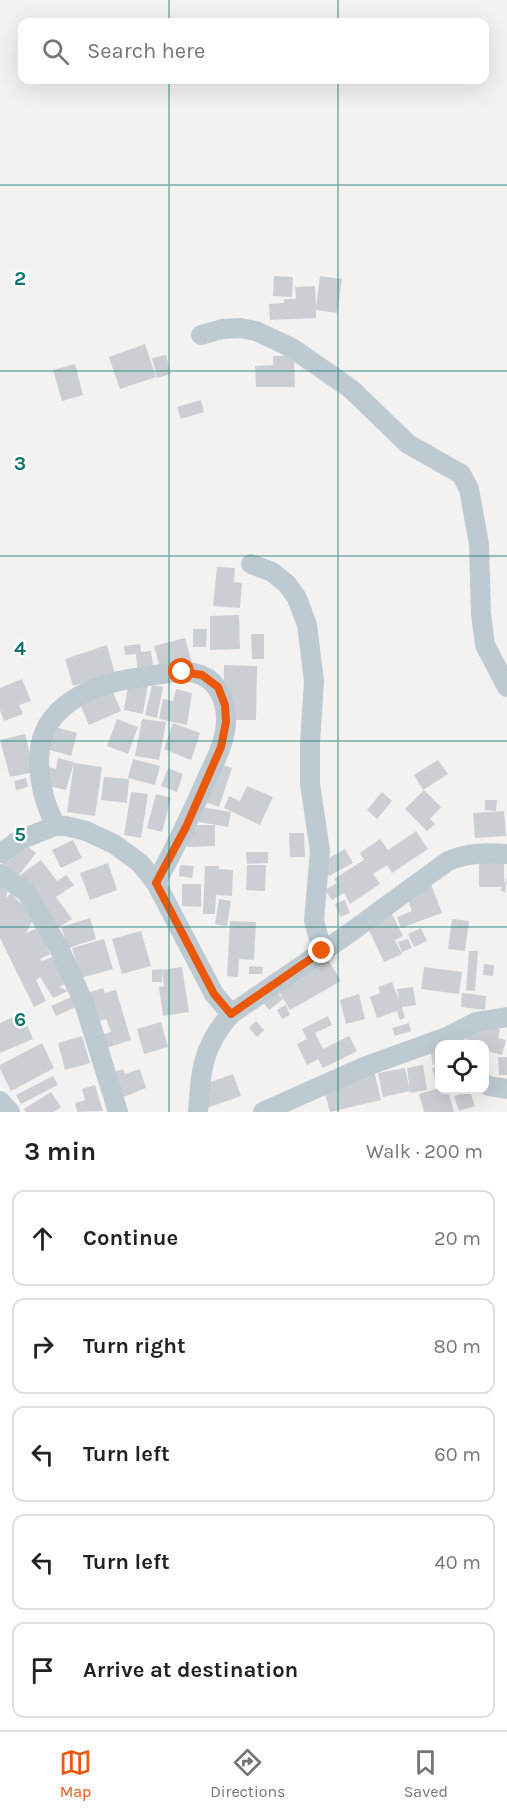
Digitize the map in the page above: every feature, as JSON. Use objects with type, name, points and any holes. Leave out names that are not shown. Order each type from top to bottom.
[{"type":"street","points":[[201,335],[222,329],[240,328],[256,331],[292,348],[351,389],[408,444],[461,474],[469,489],[479,544],[481,614],[485,645],[507,687]]},
{"type":"street","points":[[251,564],[272,572],[287,584],[297,598],[306,625],[314,681],[310,784],[320,851],[314,920],[322,951]]},
{"type":"street","points":[[55,826],[43,793],[39,761],[44,734],[60,708],[90,691],[123,679],[182,672],[202,675],[218,687],[225,705],[226,722],[221,747],[186,827],[156,883]]},
{"type":"street","points":[[0,853],[22,839],[55,826],[66,826],[86,831],[114,844],[140,862],[156,883],[214,994],[231,1014]]},
{"type":"street","points":[[198,1112],[200,1076],[205,1056],[216,1031],[231,1014],[448,861],[465,854],[482,852],[507,854]]},
{"type":"street","points":[[0,874],[26,892],[59,948],[84,1003],[118,1112]]},
{"type":"street","points":[[263,1112],[364,1067],[460,1038],[483,1020],[507,1017]]},
{"type":"street","points":[[489,1086],[507,1089]]},
{"type":"street","points":[[0,1101],[10,1112]]},
{"type":"building","points":[[274,276],[293,277],[292,297],[273,296]]},
{"type":"building","points":[[320,276],[342,279],[337,313],[316,310],[316,318],[270,320],[269,304],[284,303],[284,299],[296,299],[295,287],[315,286],[316,307]]},
{"type":"building","points":[[145,344],[156,377],[120,389],[109,357]]},
{"type":"building","points":[[166,355],[171,374],[157,378],[152,358]]},
{"type":"building","points":[[294,355],[295,387],[256,387],[255,366],[273,365],[273,356]]},
{"type":"building","points":[[75,364],[83,395],[62,401],[53,370]]},
{"type":"building","points":[[201,400],[204,412],[181,419],[177,407]]},
{"type":"building","points":[[217,567],[235,568],[234,582],[242,583],[240,608],[213,606]]},
{"type":"building","points":[[239,615],[240,649],[210,650],[210,616]]},
{"type":"building","points":[[193,629],[207,629],[206,647],[193,647]]},
{"type":"building","points":[[251,634],[264,634],[264,659],[252,659]]},
{"type":"building","points":[[185,638],[192,663],[161,671],[154,646]]},
{"type":"building","points":[[140,644],[141,652],[151,651],[154,672],[138,674],[136,654],[125,655],[124,646]]},
{"type":"building","points":[[107,645],[115,674],[73,686],[65,659]]},
{"type":"building","points":[[224,665],[257,666],[256,720],[223,720]]},
{"type":"building","points":[[22,679],[31,701],[19,705],[23,714],[4,721],[0,710],[0,688]]},
{"type":"building","points":[[129,680],[148,684],[143,714],[124,710]]},
{"type":"building","points":[[152,685],[163,687],[157,718],[145,715]]},
{"type":"building","points":[[176,689],[192,693],[187,725],[159,719],[163,699],[173,701]]},
{"type":"building","points":[[112,690],[121,711],[89,725],[80,704]]},
{"type":"building","points":[[117,719],[138,727],[128,754],[107,746]]},
{"type":"building","points":[[142,719],[166,722],[159,760],[135,756]]},
{"type":"building","points":[[173,723],[200,733],[191,760],[164,749]]},
{"type":"building","points":[[52,726],[77,733],[71,756],[46,749]]},
{"type":"building","points":[[25,734],[34,772],[10,777],[0,740]]},
{"type":"building","points":[[58,758],[74,762],[66,790],[45,785],[49,767],[56,769]]},
{"type":"building","points":[[133,759],[160,766],[155,785],[128,778]]},
{"type":"building","points":[[207,759],[232,768],[219,807],[192,797]]},
{"type":"building","points":[[438,760],[448,774],[423,790],[414,775]]},
{"type":"building","points":[[74,763],[102,767],[95,816],[67,812]]},
{"type":"building","points":[[168,768],[183,774],[177,792],[161,786]]},
{"type":"building","points":[[104,777],[129,779],[127,803],[101,800]]},
{"type":"building","points":[[26,778],[28,787],[16,790],[14,781]]},
{"type":"building","points":[[247,786],[273,797],[260,825],[224,808],[229,796],[240,801]]},
{"type":"building","points":[[424,790],[441,807],[430,819],[435,824],[427,831],[405,809]]},
{"type":"building","points":[[131,792],[148,794],[141,838],[124,835]]},
{"type":"building","points":[[382,792],[392,801],[377,819],[367,810]]},
{"type":"building","points":[[156,794],[171,798],[162,832],[147,828]]},
{"type":"building","points":[[485,800],[497,800],[496,811],[485,810]]},
{"type":"building","points":[[196,806],[231,812],[228,827],[193,821]]},
{"type":"building","points":[[504,811],[506,836],[475,838],[473,813]]},
{"type":"building","points":[[187,825],[215,825],[215,846],[187,847]]},
{"type":"building","points":[[416,831],[428,849],[392,873],[387,865],[373,874],[380,884],[350,904],[344,893],[332,900],[325,890],[337,883],[334,879],[364,860],[360,853],[380,839],[388,850]]},
{"type":"building","points":[[10,833],[36,853],[18,876],[0,862],[0,846]]},
{"type":"building","points":[[289,833],[304,833],[305,857],[290,857]]},
{"type":"building","points":[[73,840],[82,858],[61,868],[52,850]]},
{"type":"building","points":[[345,849],[353,863],[329,876],[322,862]]},
{"type":"building","points":[[246,852],[268,852],[268,863],[247,864]]},
{"type":"building","points":[[479,857],[504,857],[504,883],[507,878],[505,893],[500,890],[502,887],[479,887]]},
{"type":"building","points":[[41,860],[57,881],[66,875],[74,885],[56,897],[72,919],[58,928],[20,875]]},
{"type":"building","points":[[108,863],[117,890],[90,900],[80,873]]},
{"type":"building","points":[[180,865],[194,866],[192,878],[179,876]]},
{"type":"building","points":[[247,865],[266,865],[265,891],[246,890]]},
{"type":"building","points":[[205,866],[219,866],[219,869],[233,870],[232,896],[216,895],[215,914],[203,914]]},
{"type":"building","points":[[0,880],[8,889],[6,898],[11,893],[34,918],[26,933],[38,928],[50,954],[40,959],[42,961],[52,957],[58,963],[67,983],[59,987],[68,991],[53,998],[40,977],[36,980],[46,1001],[34,1007],[0,938]]},
{"type":"building","points":[[182,884],[201,884],[201,907],[182,906]]},
{"type":"building","points":[[431,884],[442,913],[401,928],[397,917],[412,911],[406,894]]},
{"type":"building","points":[[219,899],[231,901],[227,926],[215,924]]},
{"type":"building","points":[[345,900],[350,913],[340,917],[335,904]]},
{"type":"building","points":[[391,912],[403,936],[395,940],[402,954],[384,962],[366,924]]},
{"type":"building","points":[[90,918],[96,939],[68,948],[61,927]]},
{"type":"building","points":[[452,919],[469,921],[465,951],[448,949]]},
{"type":"building","points":[[230,921],[256,922],[254,960],[239,959],[238,977],[227,976]]},
{"type":"building","points":[[421,928],[427,941],[414,947],[408,934]]},
{"type":"building","points":[[141,931],[151,966],[122,974],[112,939]]},
{"type":"building","points":[[104,939],[113,969],[81,978],[72,948]]},
{"type":"building","points":[[408,939],[412,948],[402,952],[398,942]]},
{"type":"building","points":[[469,951],[478,951],[475,991],[466,990]]},
{"type":"building","points":[[325,955],[341,981],[290,1010],[276,986]]},
{"type":"building","points":[[484,964],[494,965],[493,976],[483,975]]},
{"type":"building","points":[[249,966],[263,967],[262,974],[249,974]]},
{"type":"building","points":[[182,967],[189,1012],[163,1016],[159,987],[164,986],[162,970]]},
{"type":"building","points":[[424,967],[462,972],[459,994],[421,989]]},
{"type":"building","points":[[162,969],[162,982],[152,982],[152,970]]},
{"type":"building","points":[[392,982],[399,1000],[397,989],[413,987],[416,1005],[402,1007],[405,1018],[400,1020],[397,1011],[377,1018],[370,997],[380,993],[378,987]]},
{"type":"building","points":[[103,988],[105,993],[116,990],[131,1040],[103,1049],[99,1036],[111,1032],[106,1019],[96,1022],[87,993]]},
{"type":"building","points":[[276,990],[283,999],[269,1010],[262,1001]]},
{"type":"building","points":[[462,993],[486,996],[485,1010],[461,1007]]},
{"type":"building","points":[[359,994],[365,1019],[346,1024],[340,1000]]},
{"type":"building","points":[[71,997],[76,1007],[56,1016],[51,1006]]},
{"type":"building","points":[[286,1005],[290,1015],[282,1019],[277,1010]]},
{"type":"building","points":[[22,1013],[33,1039],[0,1053],[0,1023]]},
{"type":"building","points":[[328,1016],[332,1025],[315,1033],[323,1049],[349,1036],[357,1051],[323,1068],[318,1059],[307,1065],[297,1044],[307,1039],[302,1029]]},
{"type":"building","points":[[472,1019],[500,1030],[498,1038],[506,1040],[502,1055],[489,1051],[489,1040],[467,1040]]},
{"type":"building","points":[[256,1021],[264,1030],[257,1037],[249,1028]]},
{"type":"building","points":[[161,1022],[168,1047],[144,1054],[137,1029]]},
{"type":"building","points":[[409,1023],[411,1031],[395,1036],[392,1028]]},
{"type":"building","points":[[82,1036],[90,1063],[65,1070],[58,1043]]},
{"type":"building","points":[[429,1042],[435,1043],[435,1065],[433,1065]]},
{"type":"building","points":[[42,1043],[54,1068],[11,1091],[0,1065]]},
{"type":"building","points":[[498,1057],[507,1057],[507,1075],[499,1075]]},
{"type":"building","points":[[423,1065],[427,1090],[410,1093],[407,1068]]},
{"type":"building","points":[[405,1068],[410,1091],[383,1097],[378,1073]]},
{"type":"building","points":[[123,1069],[125,1074],[140,1069],[146,1088],[121,1098],[112,1073]]},
{"type":"building","points":[[374,1070],[381,1100],[330,1112],[322,1083]]},
{"type":"building","points":[[233,1074],[241,1096],[204,1109],[205,1084]]},
{"type":"building","points":[[53,1076],[58,1085],[21,1104],[16,1095]]},
{"type":"building","points":[[95,1085],[103,1111],[77,1112],[75,1103],[85,1100],[82,1089]]},
{"type":"building","points":[[435,1089],[435,1094],[449,1094],[454,1112],[424,1112],[419,1094]]},
{"type":"building","points":[[51,1092],[61,1107],[54,1112],[26,1112],[24,1109]]},
{"type":"building","points":[[471,1094],[475,1106],[459,1111],[454,1096]]},
{"type":"route","points":[[182,672],[202,675],[218,687],[225,705],[226,722],[221,747],[186,827],[156,883],[196,963],[214,994],[231,1014],[322,951]]}]
